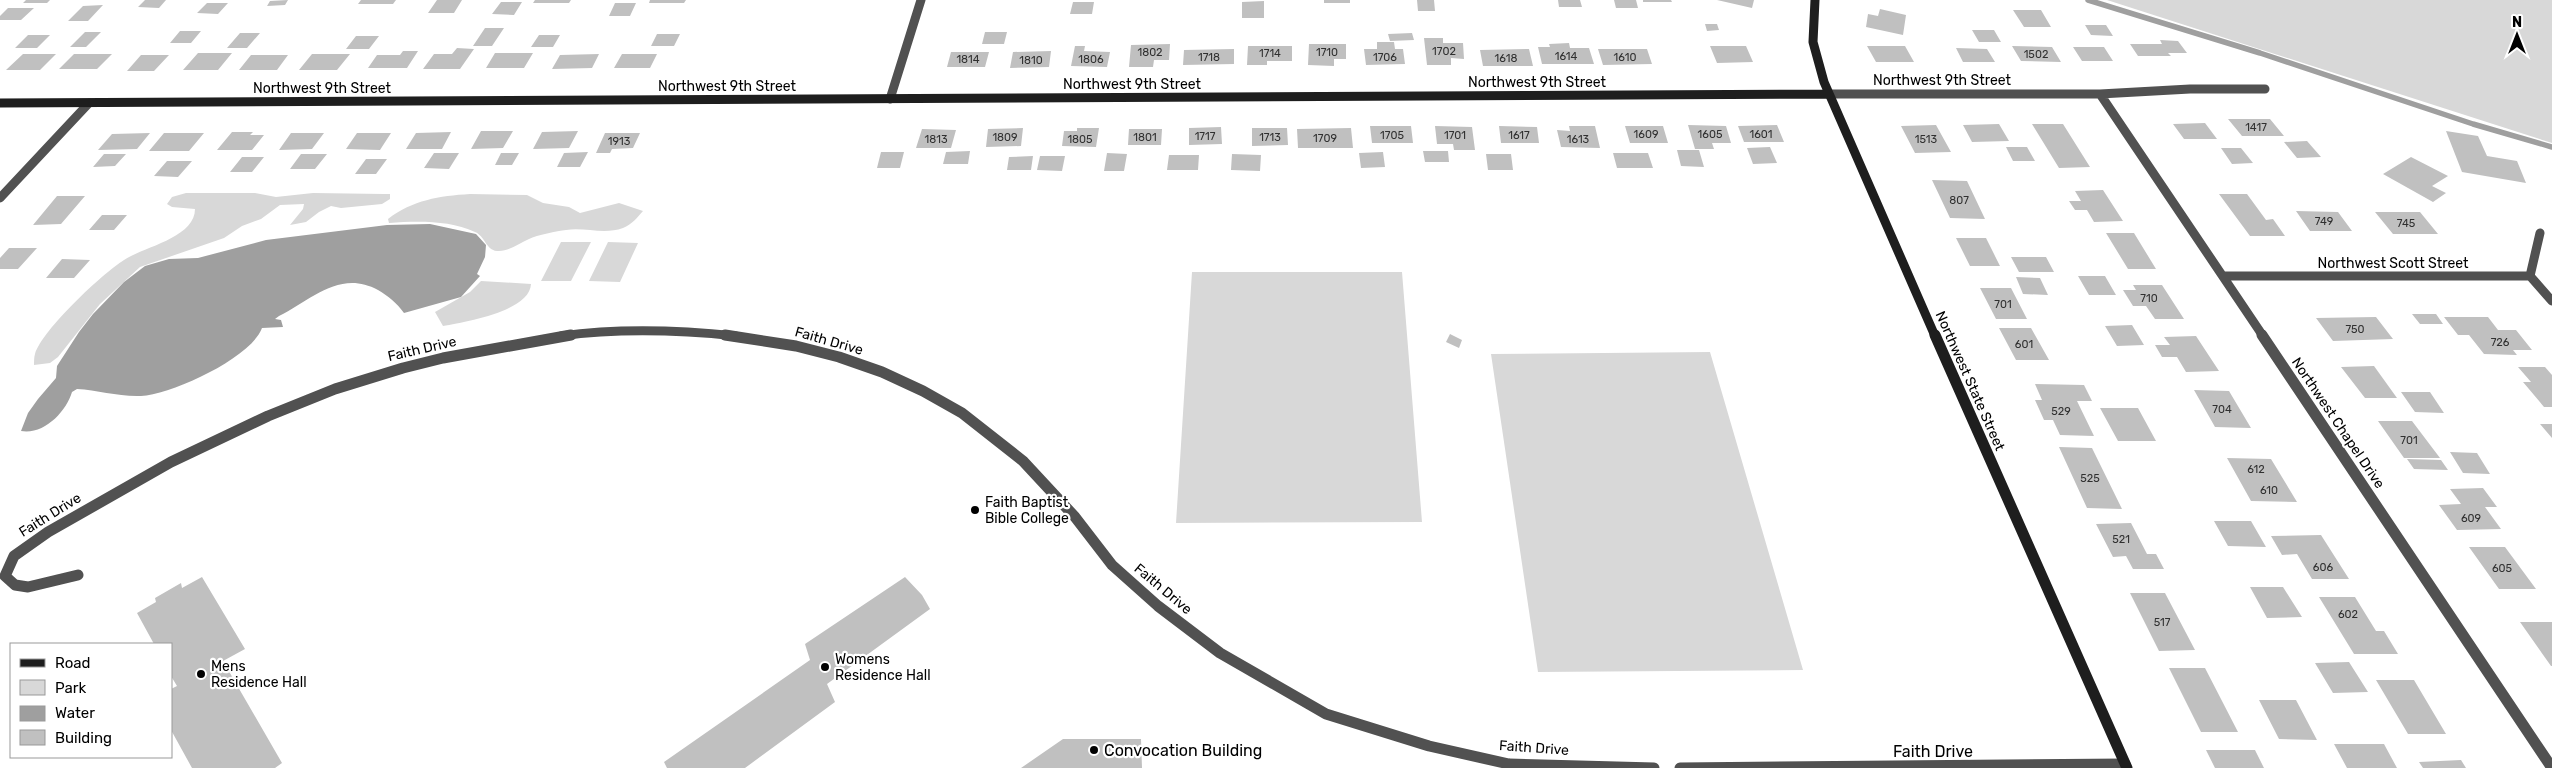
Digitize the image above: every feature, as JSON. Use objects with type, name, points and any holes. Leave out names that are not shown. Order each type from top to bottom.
[{"type":"street","points":[[890,99],[921,0]]},
{"type":"street","name":"Northwest State Street","points":[[1815,0],[1811,21],[1813,45],[1828,94],[2126,766]]},
{"type":"street","name":"Northwest 9th Street","points":[[0,103],[2100,94],[2190,89],[2265,89]]},
{"type":"street","name":"Northwest Chapel Drive","points":[[2100,94],[2552,768]]},
{"type":"street","points":[[0,198],[89,103]]},
{"type":"street","points":[[2540,233],[2530,276],[2552,301]]},
{"type":"street","name":"Northwest Scott Street","points":[[2223,276],[2530,276]]},
{"type":"street","name":"Faith Drive","points":[[78,575],[28,587],[15,585],[6,576],[14,556],[126,486],[248,424],[317,396],[382,374],[440,358],[557,338],[614,331],[726,335],[797,346],[877,370],[921,390],[963,413],[1002,441],[1039,475],[1108,557],[1112,565],[1158,606],[1220,653],[1326,714],[1429,746],[1509,764],[1654,768]]},
{"type":"street","name":"Faith Drive","points":[[1680,768],[2126,766]]},
{"type":"green space","points":[[2107,0],[2552,0],[2552,143]]},
{"type":"green space","points":[[186,193],[255,193],[276,197],[313,193],[390,194],[390,199],[382,204],[341,208],[331,206],[306,222],[290,225],[303,209],[304,204],[280,205],[261,219],[242,226],[224,238],[140,267],[100,304],[58,357],[50,363],[34,365],[35,354],[40,343],[61,317],[88,289],[124,260],[167,240],[187,227],[193,219],[195,209],[172,207],[167,204],[172,197]]},
{"type":"green space","points":[[470,194],[527,195],[543,203],[569,207],[580,213],[619,203],[643,211],[632,223],[616,230],[573,229],[558,231],[533,238],[510,249],[501,251],[490,248],[475,232],[455,225],[422,222],[389,223],[388,219],[417,203],[448,196]]},
{"type":"green space","points":[[561,242],[591,242],[571,281],[541,281]]},
{"type":"green space","points":[[608,242],[638,243],[620,282],[589,281]]},
{"type":"green space","points":[[1192,272],[1402,272],[1422,522],[1176,523]]},
{"type":"green space","points":[[481,281],[531,284],[528,293],[509,308],[481,318],[443,326],[435,312],[470,292]]},
{"type":"green space","points":[[1710,352],[1803,670],[1538,672],[1491,354]]},
{"type":"water","points":[[430,224],[476,234],[486,245],[485,257],[477,274],[480,276],[461,297],[404,313],[392,300],[378,290],[364,284],[338,285],[314,295],[279,316],[275,319],[281,320],[283,327],[262,328],[255,339],[243,351],[190,382],[155,394],[141,396],[77,389],[72,392],[65,407],[53,421],[38,429],[21,431],[28,413],[56,378],[57,366],[79,332],[93,314],[124,282],[145,266],[169,259],[198,258],[266,240],[387,225]]},
{"type":"building","points":[[26,0],[50,0],[47,3],[23,3]]},
{"type":"building","points":[[145,0],[166,0],[159,8],[138,7]]},
{"type":"building","points":[[288,0],[285,5],[267,6],[270,1]]},
{"type":"building","points":[[361,0],[396,0],[393,4],[358,4]]},
{"type":"building","points":[[437,0],[462,0],[454,13],[428,13]]},
{"type":"building","points":[[535,0],[571,0],[569,3],[533,3]]},
{"type":"building","points":[[650,0],[686,0],[684,3],[649,3]]},
{"type":"building","points":[[1324,0],[1350,0],[1350,3],[1324,3]]},
{"type":"building","points":[[1417,0],[1434,0],[1435,11],[1418,11]]},
{"type":"building","points":[[1558,0],[1580,0],[1582,7],[1559,7]]},
{"type":"building","points":[[1614,0],[1636,0],[1638,8],[1616,8]]},
{"type":"building","points":[[1643,0],[1671,0],[1672,2],[1643,2]]},
{"type":"building","points":[[1717,0],[1754,0],[1752,8]]},
{"type":"building","points":[[1264,1],[1264,18],[1242,18],[1242,2]]},
{"type":"building","points":[[501,2],[522,2],[514,15],[492,14]]},
{"type":"building","points":[[1073,2],[1094,2],[1092,14],[1070,14]]},
{"type":"building","points":[[207,3],[228,3],[218,14],[197,13]]},
{"type":"building","points":[[615,3],[636,3],[630,16],[609,16]]},
{"type":"building","points":[[103,5],[88,21],[68,21],[83,6]]},
{"type":"building","points":[[8,8],[34,8],[21,20],[0,20],[0,16]]},
{"type":"building","points":[[1880,9],[1906,15],[1903,35],[1866,27],[1868,14],[1878,16]]},
{"type":"building","points":[[2013,10],[2041,10],[2051,27],[2024,27]]},
{"type":"building","points":[[1705,24],[1717,24],[1719,30],[1707,31]]},
{"type":"building","points":[[2085,25],[2106,25],[2113,36],[2091,35]]},
{"type":"building","points":[[485,28],[504,28],[492,46],[473,46]]},
{"type":"building","points":[[1972,30],[1994,30],[2001,42],[1979,42]]},
{"type":"building","points":[[180,31],[201,31],[191,43],[170,43]]},
{"type":"building","points":[[85,32],[101,32],[86,47],[70,47]]},
{"type":"building","points":[[985,32],[1007,32],[1004,44],[982,44]]},
{"type":"building","points":[[240,33],[260,33],[247,48],[227,48]]},
{"type":"building","points":[[1412,33],[1414,40],[1390,41],[1388,34]]},
{"type":"building","points":[[657,34],[680,34],[674,46],[651,46]]},
{"type":"building","points":[[28,35],[50,35],[37,48],[15,48]]},
{"type":"building","points":[[539,35],[560,35],[553,47],[531,47]]},
{"type":"building","points":[[356,36],[379,36],[369,49],[346,49]]},
{"type":"building","points":[[1424,38],[1443,38],[1443,43],[1463,43],[1464,59],[1451,58],[1451,65],[1427,65]]},
{"type":"building","points":[[2160,40],[2178,41],[2187,53],[2168,53],[2171,56],[2138,56],[2130,44],[2162,44]]},
{"type":"building","points":[[1377,42],[1394,42],[1395,49],[1403,49],[1405,64],[1366,65],[1364,49],[1377,49]]},
{"type":"building","points":[[1569,43],[1570,48],[1589,48],[1594,64],[1542,64],[1538,47],[1550,47],[1549,44]]},
{"type":"building","points":[[1170,44],[1169,60],[1154,60],[1153,67],[1129,67],[1131,45]]},
{"type":"building","points":[[1309,44],[1346,44],[1346,59],[1334,59],[1334,66],[1308,65]]},
{"type":"building","points":[[1075,46],[1085,46],[1084,51],[1110,52],[1107,67],[1071,66]]},
{"type":"building","points":[[1248,46],[1292,46],[1292,61],[1267,61],[1267,65],[1247,65]]},
{"type":"building","points":[[1710,46],[1746,46],[1753,62],[1717,63]]},
{"type":"building","points":[[1867,46],[1905,46],[1914,62],[1876,62]]},
{"type":"building","points":[[2012,46],[2052,47],[2061,62],[2021,61]]},
{"type":"building","points":[[2073,47],[2104,47],[2113,61],[2082,61]]},
{"type":"building","points":[[457,48],[474,49],[460,69],[423,69],[434,54],[452,54]]},
{"type":"building","points":[[1956,48],[1987,49],[1995,62],[1963,62]]},
{"type":"building","points":[[1234,49],[1234,64],[1183,65],[1184,50]]},
{"type":"building","points":[[1529,49],[1533,66],[1483,66],[1480,50]]},
{"type":"building","points":[[1598,49],[1647,49],[1652,64],[1603,65]]},
{"type":"building","points":[[403,51],[418,51],[407,68],[368,68],[377,55],[400,55]]},
{"type":"building","points":[[1051,51],[1049,67],[1010,68],[1013,52]]},
{"type":"building","points":[[951,52],[989,52],[985,67],[947,67]]},
{"type":"building","points":[[198,53],[232,53],[218,70],[183,70]]},
{"type":"building","points":[[495,53],[533,53],[524,68],[486,68]]},
{"type":"building","points":[[23,54],[56,54],[40,70],[6,70]]},
{"type":"building","points":[[74,54],[112,54],[97,69],[59,69]]},
{"type":"building","points":[[312,54],[350,54],[337,70],[299,70]]},
{"type":"building","points":[[599,54],[592,68],[552,69],[560,55]]},
{"type":"building","points":[[622,54],[657,54],[650,68],[614,68]]},
{"type":"building","points":[[141,55],[169,55],[154,71],[127,71]]},
{"type":"building","points":[[251,55],[288,55],[277,70],[239,70]]},
{"type":"building","points":[[2228,119],[2270,119],[2284,136],[2242,136]]},
{"type":"building","points":[[2205,123],[2217,139],[2184,139],[2173,124]]},
{"type":"building","points":[[1999,124],[2009,141],[1972,142],[1963,125]]},
{"type":"building","points":[[2032,124],[2063,124],[2090,167],[2059,168]]},
{"type":"building","points":[[1688,125],[1726,126],[1731,143],[1712,143],[1714,149],[1695,149]]},
{"type":"building","points":[[1777,125],[1784,142],[1744,142],[1738,126]]},
{"type":"building","points":[[1936,125],[1951,152],[1915,153],[1901,126]]},
{"type":"building","points":[[1370,126],[1411,126],[1413,143],[1372,143]]},
{"type":"building","points":[[1435,126],[1472,127],[1475,150],[1454,150],[1453,144],[1437,144]]},
{"type":"building","points":[[1499,126],[1537,127],[1539,143],[1501,143]]},
{"type":"building","points":[[1569,126],[1595,126],[1600,148],[1561,147],[1557,130],[1570,131]]},
{"type":"building","points":[[1625,126],[1663,126],[1668,143],[1630,143]]},
{"type":"building","points":[[1221,127],[1222,144],[1189,145],[1189,128]]},
{"type":"building","points":[[1023,128],[1021,146],[986,147],[988,129]]},
{"type":"building","points":[[1077,128],[1099,128],[1096,147],[1062,146],[1064,131],[1077,131]]},
{"type":"building","points":[[1252,128],[1287,128],[1288,145],[1252,146]]},
{"type":"building","points":[[1351,128],[1353,148],[1298,148],[1297,129]]},
{"type":"building","points":[[922,129],[956,130],[951,148],[916,148]]},
{"type":"building","points":[[1129,129],[1162,129],[1161,145],[1128,145]]},
{"type":"building","points":[[481,131],[513,131],[503,148],[471,149]]},
{"type":"building","points":[[578,131],[569,148],[533,149],[542,132]]},
{"type":"building","points":[[2446,131],[2478,136],[2487,156],[2517,161],[2526,183],[2462,172]]},
{"type":"building","points":[[232,132],[253,132],[250,135],[264,135],[252,150],[217,150]]},
{"type":"building","points":[[451,132],[442,149],[406,149],[416,133]]},
{"type":"building","points":[[150,133],[137,149],[98,150],[112,134]]},
{"type":"building","points":[[164,133],[204,133],[189,151],[149,151]]},
{"type":"building","points":[[291,133],[324,133],[312,149],[279,150]]},
{"type":"building","points":[[357,133],[391,133],[380,150],[346,149]]},
{"type":"building","points":[[605,133],[640,133],[633,148],[612,149],[610,153],[596,153]]},
{"type":"building","points":[[2307,141],[2321,157],[2297,158],[2284,142]]},
{"type":"building","points":[[1770,147],[1777,163],[1753,164],[1747,148]]},
{"type":"building","points":[[2006,147],[2027,147],[2035,161],[2013,161]]},
{"type":"building","points":[[2221,148],[2241,148],[2253,163],[2232,164]]},
{"type":"building","points":[[1677,150],[1699,150],[1704,167],[1681,166]]},
{"type":"building","points":[[970,151],[968,164],[943,164],[946,152]]},
{"type":"building","points":[[1423,151],[1448,151],[1449,162],[1425,162]]},
{"type":"building","points":[[588,152],[580,167],[557,167],[564,153]]},
{"type":"building","points":[[881,152],[904,152],[900,168],[877,168]]},
{"type":"building","points":[[1383,152],[1385,167],[1361,168],[1359,153]]},
{"type":"building","points":[[434,153],[459,153],[449,169],[424,168]]},
{"type":"building","points":[[501,153],[519,153],[512,165],[495,165]]},
{"type":"building","points":[[1107,153],[1127,154],[1124,171],[1104,171]]},
{"type":"building","points":[[1613,153],[1648,153],[1653,168],[1617,168]]},
{"type":"building","points":[[104,154],[126,154],[115,166],[93,167]]},
{"type":"building","points":[[301,154],[327,154],[315,169],[290,169]]},
{"type":"building","points":[[1232,154],[1261,155],[1260,171],[1231,170]]},
{"type":"building","points":[[1486,154],[1511,154],[1513,170],[1488,170]]},
{"type":"building","points":[[1169,155],[1199,155],[1198,170],[1167,170]]},
{"type":"building","points":[[1033,156],[1031,170],[1007,170],[1009,157]]},
{"type":"building","points":[[1040,156],[1065,156],[1062,171],[1037,170]]},
{"type":"building","points":[[242,157],[264,157],[252,172],[230,172]]},
{"type":"building","points":[[2411,157],[2448,176],[2432,186],[2446,193],[2433,202],[2383,174]]},
{"type":"building","points":[[366,159],[387,159],[376,174],[355,174]]},
{"type":"building","points":[[167,161],[192,161],[178,177],[154,176]]},
{"type":"building","points":[[1932,180],[1967,181],[1985,219],[1950,218]]},
{"type":"building","points":[[2103,190],[2123,221],[2094,222],[2087,210],[2075,210],[2069,201],[2081,201],[2075,191]]},
{"type":"building","points":[[2219,194],[2247,194],[2266,220],[2273,219],[2285,236],[2250,236]]},
{"type":"building","points":[[57,196],[85,196],[61,224],[33,225]]},
{"type":"building","points":[[2296,211],[2338,212],[2352,231],[2310,231]]},
{"type":"building","points":[[2375,212],[2420,212],[2438,234],[2393,234]]},
{"type":"building","points":[[102,215],[127,215],[114,230],[89,230]]},
{"type":"building","points":[[2106,233],[2134,233],[2156,269],[2128,269]]},
{"type":"building","points":[[1956,238],[1986,238],[2000,266],[1970,266]]},
{"type":"building","points":[[9,248],[37,248],[18,269],[0,269],[0,258]]},
{"type":"building","points":[[2011,257],[2046,257],[2054,272],[2019,272]]},
{"type":"building","points":[[62,259],[90,260],[74,278],[46,278]]},
{"type":"building","points":[[2078,276],[2105,276],[2116,295],[2089,295]]},
{"type":"building","points":[[2016,277],[2040,278],[2048,295],[2023,294]]},
{"type":"building","points":[[2133,285],[2162,285],[2184,319],[2155,319],[2146,306],[2133,306],[2123,290],[2136,290]]},
{"type":"building","points":[[1980,288],[2011,288],[2027,319],[1996,319]]},
{"type":"building","points":[[2412,314],[2436,314],[2443,324],[2420,324]]},
{"type":"building","points":[[2376,317],[2393,339],[2333,341],[2316,318]]},
{"type":"building","points":[[2444,317],[2488,317],[2498,330],[2516,330],[2532,350],[2513,350],[2517,355],[2484,354],[2469,335],[2458,335]]},
{"type":"building","points":[[2132,325],[2144,345],[2117,346],[2105,326]]},
{"type":"building","points":[[1999,328],[2031,328],[2049,360],[2016,360]]},
{"type":"building","points":[[1450,334],[1462,340],[1459,348],[1446,342]]},
{"type":"building","points":[[2196,336],[2219,371],[2186,372],[2177,357],[2162,357],[2155,345],[2170,345],[2164,337]]},
{"type":"building","points":[[2374,366],[2397,398],[2365,398],[2341,367]]},
{"type":"building","points":[[2518,367],[2545,367],[2552,375],[2552,407],[2544,407],[2523,382],[2531,382]]},
{"type":"building","points":[[2035,384],[2084,385],[2092,401],[2077,401],[2094,436],[2060,435],[2053,420],[2044,420],[2035,400],[2042,400]]},
{"type":"building","points":[[2194,390],[2229,391],[2251,428],[2215,427]]},
{"type":"building","points":[[2401,392],[2430,392],[2444,413],[2415,412]]},
{"type":"building","points":[[2100,408],[2138,408],[2156,441],[2118,441]]},
{"type":"building","points":[[2378,421],[2412,421],[2440,458],[2404,458]]},
{"type":"building","points":[[2540,424],[2552,424],[2552,438]]},
{"type":"building","points":[[2059,447],[2092,448],[2122,509],[2087,508]]},
{"type":"building","points":[[2450,452],[2477,453],[2490,474],[2463,473]]},
{"type":"building","points":[[2227,458],[2271,459],[2297,502],[2251,501]]},
{"type":"building","points":[[2407,459],[2441,460],[2448,470],[2414,469]]},
{"type":"building","points":[[2483,488],[2497,507],[2485,507],[2501,529],[2457,530],[2439,505],[2461,504],[2450,489]]},
{"type":"building","points":[[2214,521],[2251,521],[2266,547],[2228,546]]},
{"type":"building","points":[[2131,523],[2147,554],[2156,554],[2164,569],[2133,569],[2126,556],[2113,557],[2096,524]]},
{"type":"building","points":[[2321,535],[2349,579],[2312,579],[2297,554],[2282,555],[2271,536]]},
{"type":"building","points":[[2469,547],[2505,547],[2536,589],[2499,589]]},
{"type":"building","name":"Mens Residence Hall","points":[[202,577],[245,649],[223,661],[282,763],[275,768],[192,768],[172,732],[172,688],[177,686],[172,678],[172,643],[153,643],[137,613],[156,602],[155,598],[181,583],[182,588]]},
{"type":"building","name":"Womens Residence Hall","points":[[905,577],[922,595],[930,609],[827,684],[835,702],[745,768],[667,768],[664,762],[810,660],[805,644]]},
{"type":"building","points":[[2250,587],[2283,587],[2302,617],[2267,618]]},
{"type":"building","points":[[2130,593],[2165,593],[2195,650],[2159,651]]},
{"type":"building","points":[[2319,597],[2355,597],[2376,631],[2384,631],[2398,654],[2354,654]]},
{"type":"building","points":[[2520,622],[2552,622],[2552,666],[2551,666]]},
{"type":"building","points":[[2349,662],[2368,692],[2333,693],[2315,663]]},
{"type":"building","points":[[2169,668],[2205,668],[2238,732],[2201,732]]},
{"type":"building","points":[[2376,680],[2414,680],[2446,734],[2408,734]]},
{"type":"building","points":[[2259,700],[2296,700],[2317,740],[2279,739]]},
{"type":"building","name":"Convocation Building","points":[[1063,739],[1141,739],[1142,768],[1021,768]]},
{"type":"building","points":[[2334,744],[2384,744],[2397,768],[2347,768]]},
{"type":"building","points":[[2206,750],[2255,750],[2264,768],[2215,768]]},
{"type":"building","points":[[2461,760],[2466,768],[2423,768],[2419,762]]},
{"type":"waterway","points":[[2088,0],[2260,53],[2473,124],[2552,147]]},
{"type":"place","name":"Faith Baptist Bible College","points":[[975,510]]},
{"type":"place","name":"Womens Residence Hall","points":[[825,667]]},
{"type":"place","name":"Mens Residence Hall","points":[[201,674]]},
{"type":"place","name":"Convocation Building","points":[[1094,750]]}]
